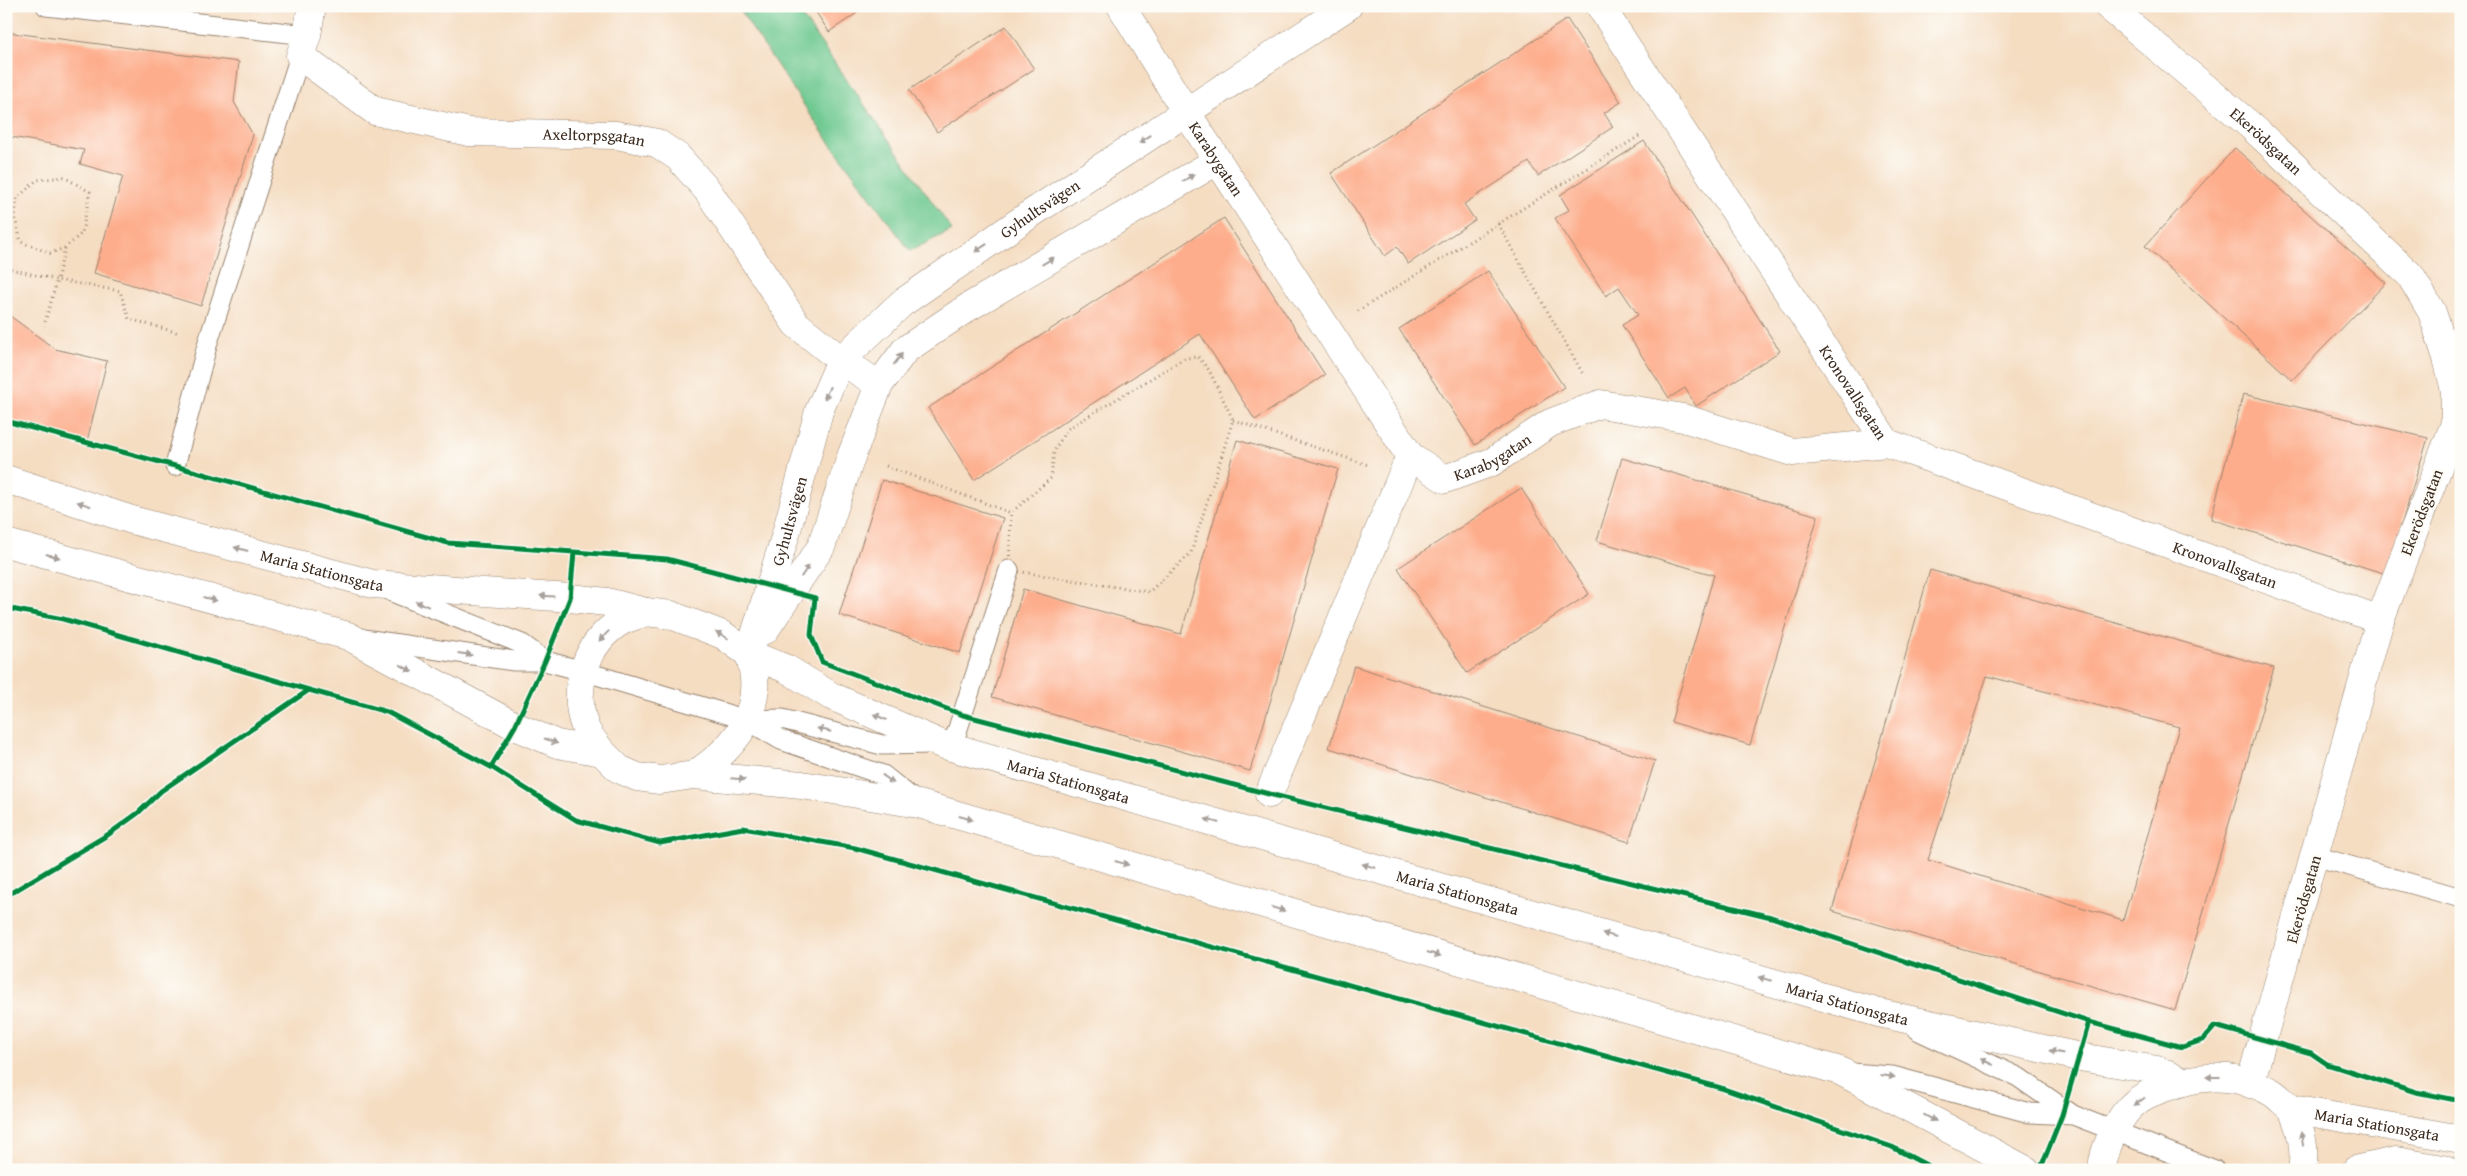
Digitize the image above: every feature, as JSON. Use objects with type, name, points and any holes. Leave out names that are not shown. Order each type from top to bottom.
[{"type":"street","points":[[304,45],[312,6]]},
{"type":"street","name":"Karabygatan","points":[[1121,6],[1217,161],[1327,330],[1406,466],[1445,479],[1492,462],[1550,423],[1600,404]]},
{"type":"street","name":"Gyhultsvägen","points":[[748,654],[786,537],[819,411],[841,360],[902,303],[1032,213],[1348,6]]},
{"type":"street","name":"Kronovallsgatan","points":[[1600,6],[1887,443],[2380,620]]},
{"type":"street","name":"Ekerödsgatan","points":[[2108,6],[2251,126],[2410,275],[2432,312],[2456,390],[2455,423],[2380,620],[2250,1084]]},
{"type":"street","name":"Axeltorpsgatan","points":[[304,45],[375,111],[469,132],[616,136],[657,143],[678,157],[708,191],[796,324],[841,360],[879,385]]},
{"type":"street","name":"Gyhultsvägen","points":[[748,654],[822,547],[852,454],[879,385],[905,350],[967,308],[1217,161]]},
{"type":"street","points":[[1600,404],[1683,418],[1792,452],[1887,443]]},
{"type":"street","points":[[1269,794],[1406,466]]},
{"type":"street","name":"Maria Stationsgata","points":[[6,480],[132,520],[372,584],[570,598],[607,602],[646,612],[671,615],[702,625],[723,635],[748,654],[787,669],[831,696],[946,746],[1879,1013],[2080,1057],[2156,1070],[2183,1082]]},
{"type":"street","points":[[6,543],[348,636],[515,726],[557,744],[602,752]]},
{"type":"street","name":"Maria Stationsgata","points":[[646,612],[614,625],[598,642],[583,671],[578,698],[585,728],[602,752],[619,769],[638,777],[660,780],[694,775],[802,785],[919,804],[1840,1072],[2026,1170]]},
{"type":"street","name":"Maria Stationsgata","points":[[694,775],[712,763],[728,747],[747,720],[755,698],[755,674],[748,654]]},
{"type":"street","name":"Maria Stationsgata","points":[[2102,1170],[2103,1156],[2114,1131],[2136,1102],[2157,1091],[2201,1077],[2228,1077],[2250,1084],[2271,1092],[2292,1109],[2461,1139]]},
{"type":"street","name":"Maria Stationsgata","points":[[2292,1109],[2302,1134],[2304,1156],[2302,1170]]},
{"type":"street","name":"Maria Stationsgata","points":[[2356,1170],[2396,1161],[2448,1170]]},
{"type":"lane","points":[[46,6],[304,45],[208,342],[175,466]]},
{"type":"lane","points":[[747,720],[782,720],[882,745],[946,746],[1009,570]]},
{"type":"lane","points":[[372,584],[522,644],[545,661]]},
{"type":"lane","points":[[348,636],[514,661],[545,661],[583,671],[747,720],[781,740],[883,775],[919,804]]},
{"type":"lane","points":[[2315,856],[2461,898]]},
{"type":"lane","points":[[1879,1013],[2018,1076],[2073,1115],[2215,1170]]},
{"type":"lane","points":[[1840,1072],[1892,1076],[2030,1113],[2073,1115]]},
{"type":"path","points":[[1327,330],[1672,116]]},
{"type":"path","points":[[44,326],[65,248],[82,234],[90,192],[64,177],[37,180],[17,198],[14,218],[21,242],[50,253],[65,248]]},
{"type":"path","points":[[1498,224],[1600,404]]},
{"type":"path","points":[[6,268],[57,280],[120,291],[129,319],[208,342]]},
{"type":"path","points":[[1198,357],[1209,370],[1233,420],[1191,553],[1149,592],[1009,570],[1011,513],[1051,478],[1054,451],[1067,429],[1186,358],[1198,357]]},
{"type":"path","points":[[1233,420],[1406,466]]},
{"type":"path","points":[[852,454],[1011,513]]},
{"type":"green space","points":[[737,6],[795,6],[952,230],[910,251],[818,126]]},
{"type":"building","points":[[812,6],[852,6],[857,13],[829,32]]},
{"type":"building","points":[[1567,19],[1621,102],[1604,113],[1613,127],[1538,176],[1529,162],[1464,204],[1475,220],[1408,264],[1397,247],[1385,256],[1331,173]]},
{"type":"building","points":[[1006,26],[1034,69],[937,132],[909,90]]},
{"type":"building","points":[[6,32],[239,62],[234,102],[253,135],[201,306],[94,273],[123,176],[80,164],[84,150],[6,136]]},
{"type":"building","points":[[1644,141],[1780,351],[1696,406],[1685,388],[1669,398],[1622,325],[1638,315],[1619,287],[1606,296],[1555,218],[1569,210],[1560,195]]},
{"type":"building","points":[[2235,148],[2386,283],[2292,380],[2145,246]]},
{"type":"building","points":[[1224,218],[1325,375],[1255,420],[1200,334],[974,480],[928,408]]},
{"type":"building","points":[[1488,271],[1564,387],[1475,445],[1399,329]]},
{"type":"building","points":[[6,313],[55,349],[107,361],[87,441],[17,423],[6,416]]},
{"type":"building","points":[[2243,394],[2428,438],[2386,574],[2211,519]]},
{"type":"building","points":[[1237,440],[1338,469],[1250,771],[992,697],[1023,589],[1181,634]]},
{"type":"building","points":[[1622,458],[1818,516],[1750,745],[1671,722],[1714,575],[1597,541]]},
{"type":"building","points":[[882,480],[1003,518],[960,653],[839,615]]},
{"type":"building","points":[[1521,488],[1589,594],[1467,673],[1398,568]]},
{"type":"building","points":[[1930,570],[2274,668],[2175,1010],[1832,911]],"holes":[[[1987,676],[2179,727],[2123,920],[1928,860]]]},
{"type":"building","points":[[1354,666],[1655,761],[1629,842],[1329,748]]},
{"type":"cycle path","points":[[6,421],[175,466],[448,543],[574,552]]},
{"type":"cycle path","points":[[6,896],[109,834],[138,813],[161,791],[309,690],[387,712],[491,767],[515,726],[545,661],[570,598],[574,552],[667,559],[815,598],[811,635],[822,662],[963,715],[1269,794],[1771,917],[2089,1022],[2182,1047],[2203,1040],[2215,1026],[2311,1053],[2327,1064],[2416,1092],[2461,1101]]},
{"type":"cycle path","points":[[6,608],[63,619],[309,690]]},
{"type":"cycle path","points":[[491,767],[576,820],[660,843],[743,828],[855,848],[1721,1088],[1892,1147],[1936,1170]]},
{"type":"cycle path","points":[[2040,1170],[2062,1115],[2089,1022]]}]
